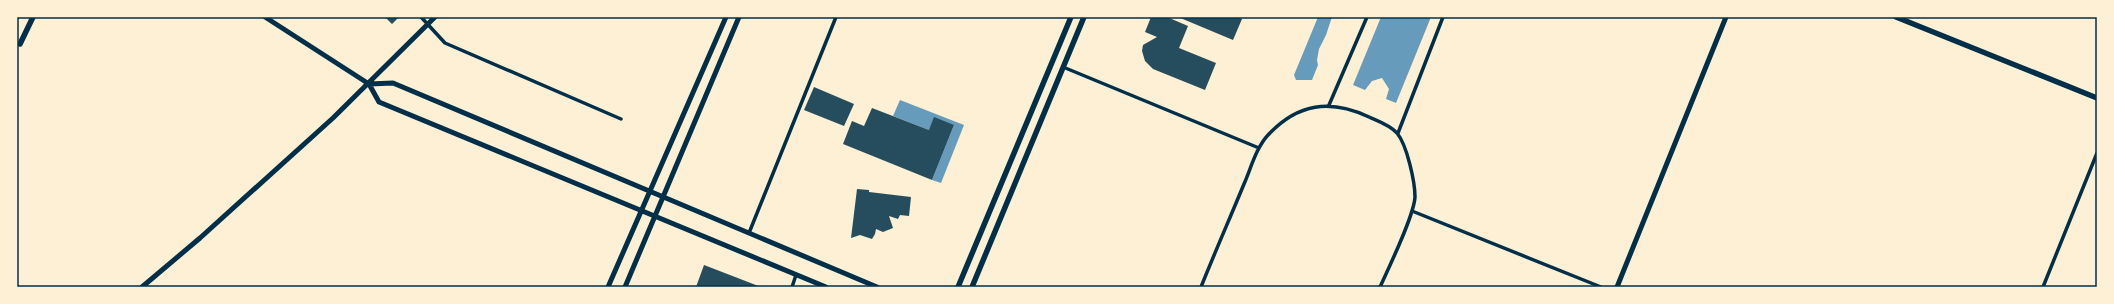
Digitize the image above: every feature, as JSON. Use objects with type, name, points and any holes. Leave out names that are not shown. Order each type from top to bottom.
[{"type":"main road","points":[[20,44],[33,17]]},
{"type":"main road","points":[[265,17],[369,84],[379,102],[826,287]]},
{"type":"main road","points":[[142,287],[200,238],[369,84],[435,17]]},
{"type":"main road","points":[[608,287],[726,17]]},
{"type":"main road","points":[[624,287],[739,17]]},
{"type":"main road","points":[[958,287],[1071,17]]},
{"type":"main road","points":[[972,287],[1084,17]]},
{"type":"main road","points":[[1617,287],[1726,17]]},
{"type":"main road","points":[[1896,17],[2097,98]]},
{"type":"main road","points":[[369,84],[393,83],[877,287]]},
{"type":"street","points":[[421,17],[445,43],[621,119]]},
{"type":"street","points":[[749,234],[836,17]]},
{"type":"street","points":[[1329,105],[1367,17]]},
{"type":"street","points":[[1398,133],[1443,17]]},
{"type":"street","points":[[1063,67],[1259,148]]},
{"type":"street","points":[[1201,287],[1259,148],[1269,134],[1293,116],[1317,106],[1329,105],[1358,112],[1382,122],[1398,133],[1406,154],[1414,184],[1415,199],[1412,211],[1380,287]]},
{"type":"street","points":[[2043,287],[2097,153]]},
{"type":"street","points":[[1412,211],[1601,287]]},
{"type":"street","points":[[792,287],[796,275]]},
{"type":"water","points":[[1318,17],[1332,17],[1326,35],[1319,49],[1317,60],[1318,65],[1312,80],[1296,80],[1294,75]]},
{"type":"water","points":[[1381,17],[1431,17],[1396,103],[1386,99],[1389,89],[1382,78],[1372,81],[1365,90],[1353,85]]},
{"type":"water","points":[[900,100],[964,125],[941,183],[932,180],[954,125],[929,130],[893,116]]},
{"type":"building","points":[[385,17],[399,17],[392,24]]},
{"type":"building","points":[[1151,17],[1167,17],[1188,26],[1179,48],[1216,63],[1205,90],[1153,69],[1145,61],[1142,51],[1143,45],[1157,37],[1145,32]]},
{"type":"building","points":[[1178,17],[1238,17],[1242,19],[1233,40]]},
{"type":"building","points":[[814,87],[854,104],[844,126],[804,110]]},
{"type":"building","points":[[872,108],[929,130],[934,117],[954,125],[932,180],[843,144],[852,121],[864,126]]},
{"type":"building","points":[[857,189],[869,190],[869,192],[911,197],[909,216],[900,215],[898,219],[889,216],[893,228],[883,232],[876,229],[872,239],[860,235],[851,238]]},
{"type":"building","points":[[704,265],[761,287],[696,287]]}]
